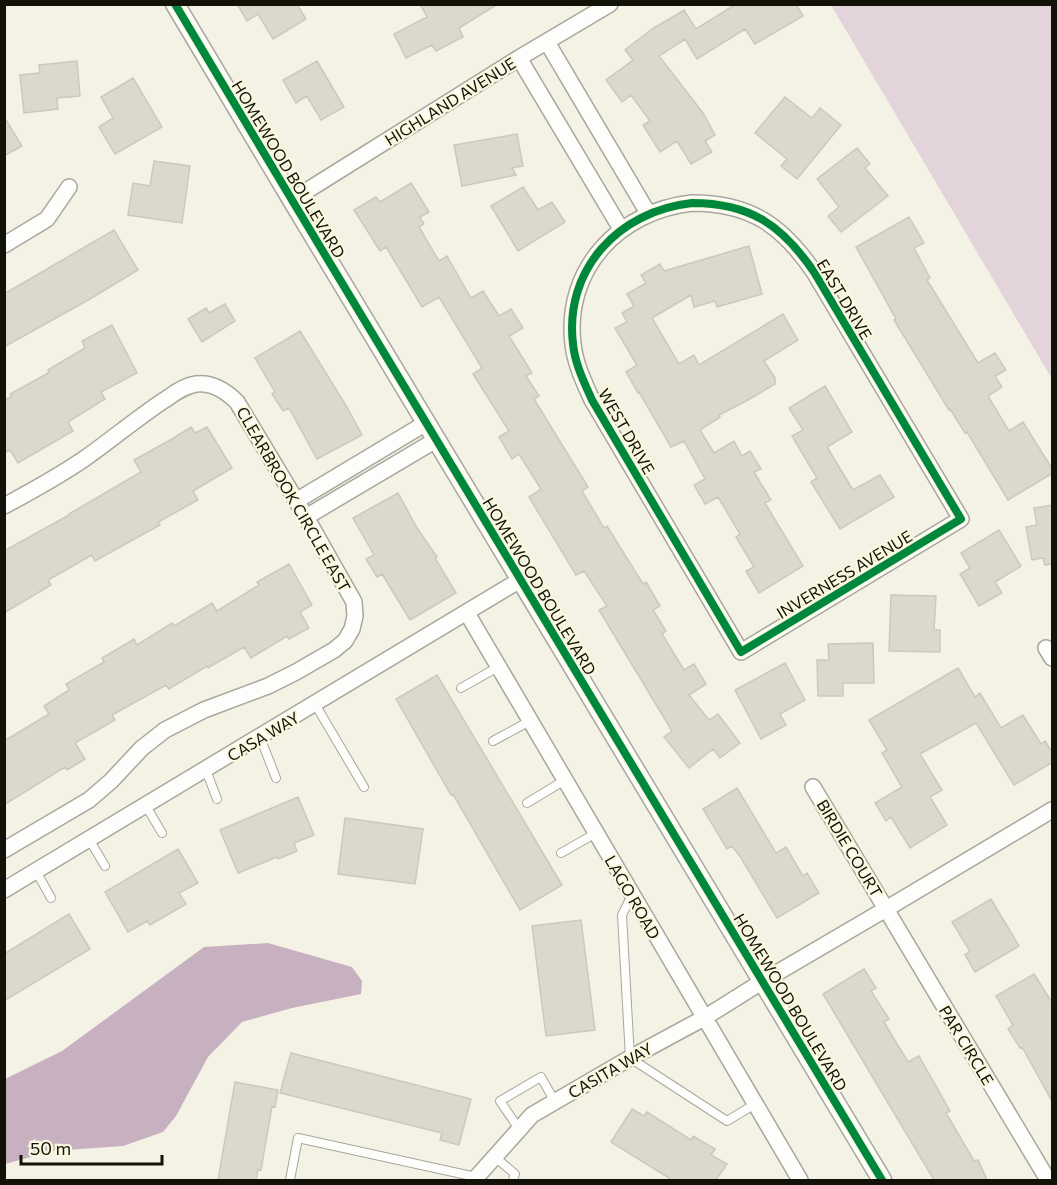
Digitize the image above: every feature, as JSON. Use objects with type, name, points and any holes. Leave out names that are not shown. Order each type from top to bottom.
[{"type":"street","name":"HOMEWOOD BOULEVARD","points":[[175,4],[882,1180]]},
{"type":"street","name":"HIGHLAND AVENUE","points":[[292,200],[610,4]]},
{"type":"street","points":[[547,42],[648,213]]},
{"type":"street","points":[[519,58],[627,225]]},
{"type":"street","points":[[4,245],[47,219],[69,187]]},
{"type":"street","name":"EAST DRIVE","points":[[627,225],[662,208],[692,202],[726,205],[755,215],[784,235],[814,272],[961,519]]},
{"type":"street","name":"WEST DRIVE","points":[[627,225],[610,239],[591,263],[576,298],[572,328],[579,370],[592,400],[741,652]]},
{"type":"street","name":"CLEARBROOK CIRCLE EAST","points":[[4,506],[85,458],[184,387],[198,384],[215,386],[227,392],[237,402],[354,602],[356,616],[345,641],[334,650],[268,686],[204,710],[165,730],[142,748],[111,781],[89,800],[4,850]]},
{"type":"street","points":[[296,501],[426,423]]},
{"type":"street","points":[[306,518],[436,440]]},
{"type":"street","name":"INVERNESS AVENUE","points":[[741,652],[961,519]]},
{"type":"street","name":"CASA WAY","points":[[4,890],[520,580]]},
{"type":"street","name":"LAGO ROAD","points":[[467,613],[800,1180]]},
{"type":"street","name":"BIRDIE COURT","points":[[813,787],[886,909]]},
{"type":"street","points":[[763,981],[1053,810]]},
{"type":"street","name":"PAR CIRCLE","points":[[886,909],[1048,1180]]},
{"type":"street","name":"CASITA WAY","points":[[475,1179],[532,1115],[704,1018],[763,981]]},
{"type":"lane","points":[[461,688],[498,667]]},
{"type":"lane","points":[[315,704],[364,787]]},
{"type":"lane","points":[[493,741],[530,721]]},
{"type":"lane","points":[[260,737],[276,778]]},
{"type":"lane","points":[[206,770],[217,799]]},
{"type":"lane","points":[[527,803],[565,780]]},
{"type":"lane","points":[[146,806],[162,833]]},
{"type":"lane","points":[[561,853],[596,833]]},
{"type":"lane","points":[[89,839],[105,866]]},
{"type":"lane","points":[[36,871],[51,898]]},
{"type":"lane","points":[[632,895],[622,915],[630,1058],[727,1121],[755,1104]]},
{"type":"lane","points":[[519,1129],[500,1101],[541,1077],[555,1102]]},
{"type":"lane","points":[[290,1180],[298,1137],[475,1179]]},
{"type":"lane","points":[[495,1157],[515,1174],[513,1180]]},
{"type":"shaded area","points":[[831,5],[1052,5],[1052,379]]},
{"type":"shaded area","points":[[268,943],[352,967],[362,981],[361,994],[292,1008],[242,1022],[208,1057],[176,1116],[163,1132],[123,1146],[53,1151],[5,1164],[5,1079],[62,1051],[204,947]]},
{"type":"building","points":[[237,4],[297,4],[306,19],[273,39],[258,14],[247,21]]},
{"type":"building","points":[[420,4],[498,4],[459,28],[463,37],[436,51],[432,45],[406,58],[394,34],[427,17]]},
{"type":"building","points":[[736,4],[796,4],[803,16],[755,44],[745,29],[697,59],[685,39],[659,56],[703,113],[715,135],[705,141],[712,152],[691,164],[677,141],[660,152],[643,125],[650,121],[631,95],[622,102],[606,80],[633,60],[625,50],[652,29],[684,10],[696,29]]},
{"type":"building","points":[[77,61],[80,96],[57,98],[58,109],[24,113],[20,75],[40,73],[39,65]]},
{"type":"building","points":[[317,61],[344,107],[321,120],[307,96],[296,103],[283,80]]},
{"type":"building","points":[[133,78],[162,127],[115,154],[99,127],[113,118],[101,97]]},
{"type":"building","points":[[785,97],[812,118],[820,108],[841,125],[797,179],[781,166],[787,159],[755,133]]},
{"type":"building","points":[[4,117],[22,146],[4,156]]},
{"type":"building","points":[[517,134],[523,166],[512,168],[516,175],[462,186],[454,145]]},
{"type":"building","points":[[857,148],[870,164],[865,168],[888,196],[841,232],[828,216],[839,207],[817,179]]},
{"type":"building","points":[[154,161],[190,166],[182,223],[128,215],[133,183],[150,186]]},
{"type":"building","points":[[411,183],[429,212],[420,217],[424,224],[419,227],[439,261],[447,256],[471,298],[483,291],[499,316],[511,309],[523,328],[509,336],[532,373],[526,376],[539,396],[534,399],[588,487],[582,491],[604,528],[607,526],[643,584],[646,582],[660,606],[653,610],[666,631],[662,634],[684,670],[694,664],[706,684],[689,695],[709,720],[718,714],[740,743],[720,758],[713,749],[689,768],[664,737],[672,731],[599,610],[607,606],[584,571],[576,575],[529,497],[541,489],[519,454],[512,459],[499,437],[509,431],[473,374],[482,368],[439,297],[422,307],[386,247],[380,251],[354,210],[376,197],[380,202]]},
{"type":"building","points":[[523,187],[538,210],[552,202],[565,222],[518,251],[491,206]]},
{"type":"building","points":[[909,217],[924,243],[914,248],[930,278],[927,280],[978,363],[995,353],[1006,370],[995,376],[1002,387],[988,396],[1009,431],[1023,422],[1053,470],[1053,473],[1008,500],[894,320],[896,319],[856,247]]},
{"type":"building","points":[[114,230],[138,270],[4,347],[4,294]]},
{"type":"building","points":[[749,246],[762,294],[717,307],[715,301],[694,307],[691,295],[652,318],[679,364],[694,355],[699,365],[783,314],[798,340],[764,361],[775,378],[775,384],[719,415],[720,417],[700,430],[714,453],[734,441],[742,456],[750,451],[761,469],[754,472],[771,500],[765,503],[803,566],[759,593],[746,571],[754,567],[736,537],[740,534],[718,497],[705,504],[694,485],[705,479],[684,441],[671,447],[638,393],[626,372],[637,365],[615,328],[627,322],[622,313],[634,306],[627,294],[646,283],[641,275],[660,264],[664,271]]},
{"type":"building","points":[[225,304],[235,321],[202,342],[188,319],[206,308],[209,313]]},
{"type":"building","points":[[112,325],[137,373],[101,392],[105,399],[68,422],[73,431],[18,463],[10,450],[4,453],[4,400],[11,397],[10,394],[50,372],[48,370],[85,348],[82,341]]},
{"type":"building","points":[[300,331],[362,435],[317,459],[289,408],[283,411],[272,394],[275,392],[255,358]]},
{"type":"building","points":[[825,386],[852,432],[827,447],[853,490],[880,475],[894,497],[840,529],[811,482],[817,478],[792,436],[803,430],[789,408]]},
{"type":"building","points":[[191,427],[195,433],[207,427],[232,468],[193,491],[198,500],[158,522],[160,525],[95,561],[92,555],[48,580],[51,585],[4,613],[4,551],[141,472],[134,460]]},
{"type":"building","points":[[398,493],[456,593],[410,620],[382,574],[377,577],[366,559],[374,555],[353,518]]},
{"type":"building","points":[[1053,505],[1053,564],[1045,565],[1043,558],[1032,560],[1026,527],[1037,525],[1034,508]]},
{"type":"building","points":[[999,530],[1021,566],[995,582],[1002,593],[979,606],[960,574],[970,568],[961,553]]},
{"type":"building","points":[[289,564],[312,605],[300,612],[309,628],[289,639],[287,636],[251,658],[244,647],[169,689],[166,685],[112,715],[115,720],[75,743],[85,759],[67,770],[65,767],[4,805],[4,741],[49,714],[44,706],[69,690],[66,684],[104,662],[102,658],[134,639],[137,645],[172,623],[174,626],[212,603],[217,611],[259,585],[257,582]]},
{"type":"building","points":[[891,595],[936,596],[934,630],[940,630],[940,652],[889,651]]},
{"type":"building","points":[[873,643],[874,683],[843,683],[843,696],[818,696],[817,660],[829,660],[828,644]]},
{"type":"building","points":[[785,663],[805,700],[780,714],[786,725],[761,739],[735,690]]},
{"type":"building","points":[[958,668],[975,697],[980,693],[1001,728],[1023,715],[1041,744],[1045,741],[1053,753],[1053,762],[1014,785],[976,723],[920,754],[942,790],[930,797],[947,825],[910,848],[891,817],[886,821],[875,803],[902,787],[882,753],[887,750],[869,720]]},
{"type":"building","points":[[437,675],[562,885],[520,910],[396,699]]},
{"type":"building","points":[[737,788],[776,853],[786,847],[803,876],[807,873],[819,893],[777,918],[741,858],[732,846],[727,849],[703,809]]},
{"type":"building","points":[[298,797],[314,835],[294,843],[297,851],[238,873],[220,830]]},
{"type":"building","points":[[345,818],[423,829],[415,884],[338,874]]},
{"type":"building","points":[[178,849],[198,883],[179,893],[186,904],[150,925],[147,921],[128,932],[105,892]]},
{"type":"building","points":[[991,899],[1019,946],[975,972],[965,955],[970,951],[952,922]]},
{"type":"building","points":[[69,914],[90,949],[4,1001],[4,954]]},
{"type":"building","points":[[581,920],[595,1030],[546,1036],[532,926]]},
{"type":"building","points":[[864,969],[876,988],[871,991],[889,1019],[884,1022],[908,1062],[919,1056],[950,1111],[946,1113],[974,1161],[978,1160],[987,1180],[934,1180],[823,994]]},
{"type":"building","points":[[1034,974],[1053,1004],[1053,1103],[1022,1047],[1020,1048],[1008,1029],[1013,1025],[996,996]]},
{"type":"building","points":[[291,1053],[471,1099],[459,1145],[440,1140],[442,1133],[280,1093]]},
{"type":"building","points":[[235,1082],[278,1090],[275,1107],[272,1106],[261,1170],[258,1169],[256,1180],[218,1180]]},
{"type":"building","points":[[632,1109],[644,1116],[647,1112],[691,1140],[693,1136],[715,1149],[711,1155],[727,1164],[716,1180],[672,1180],[611,1142]]},
{"type":"cycle path","points":[[175,4],[882,1180]]},
{"type":"cycle path","points":[[692,203],[713,204],[748,212],[763,220],[790,241],[814,272],[961,519],[741,652],[592,400],[578,366],[573,344],[573,317],[578,291],[587,269],[602,248],[620,231],[641,218],[666,208],[692,203]]}]
